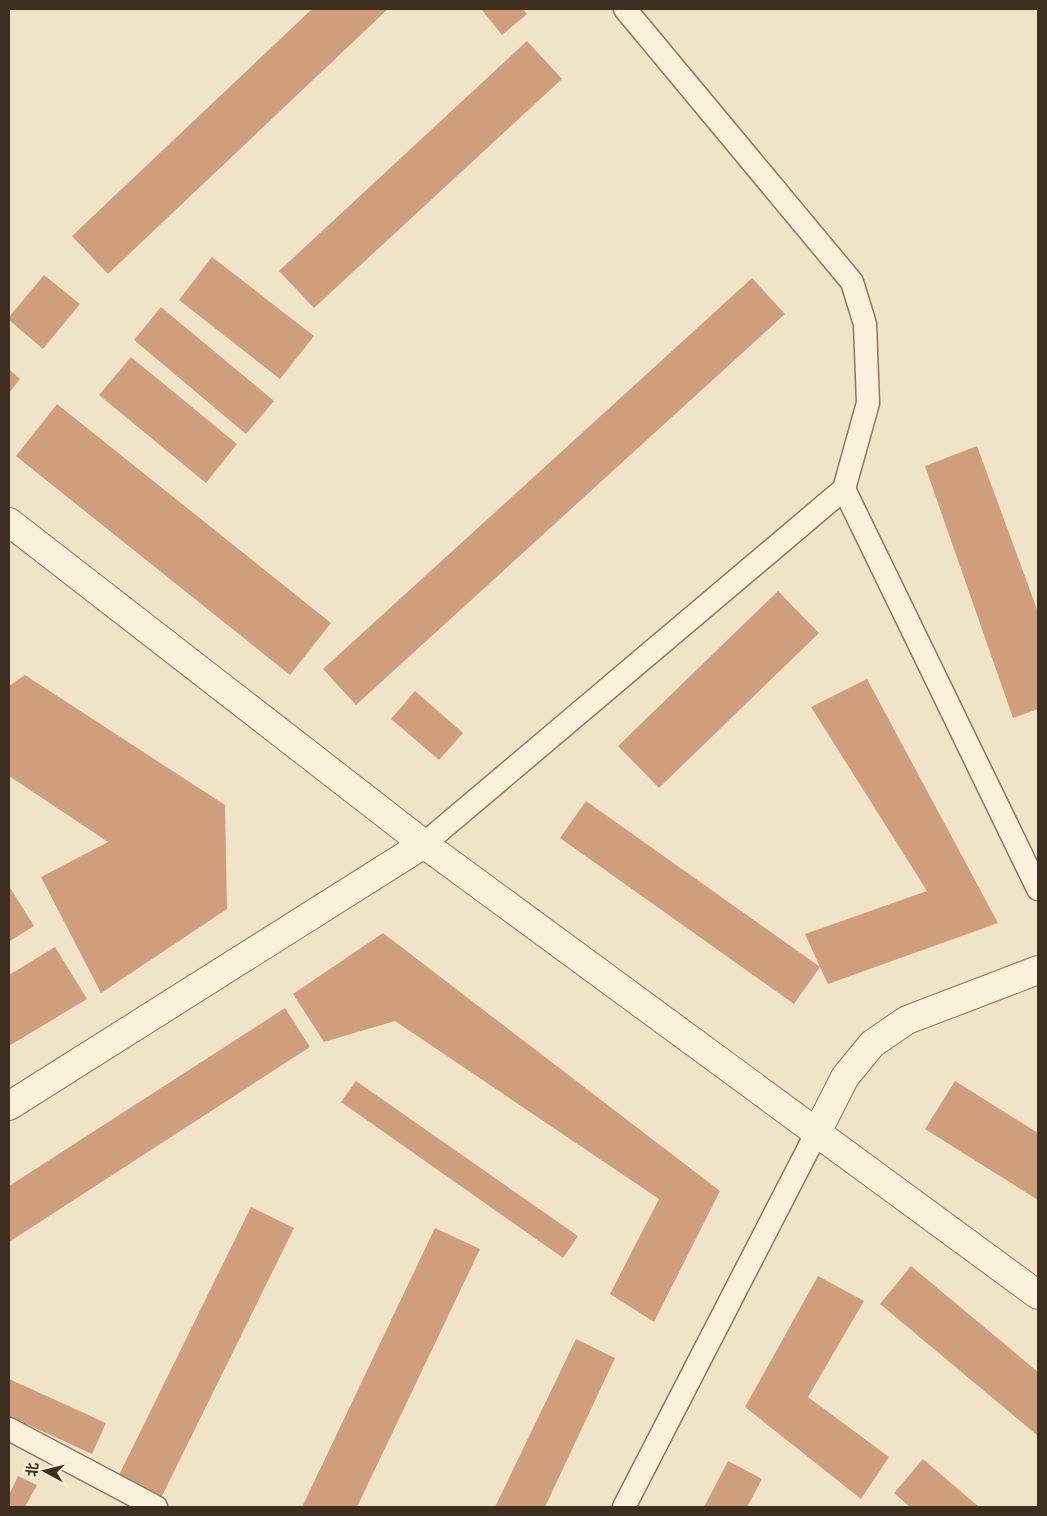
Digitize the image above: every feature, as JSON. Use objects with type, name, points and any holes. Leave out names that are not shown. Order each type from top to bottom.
[{"type":"street","points":[[9,1106],[424,844],[844,489],[868,403],[865,324],[852,282],[624,9]]},
{"type":"street","points":[[844,489],[1038,889]]},
{"type":"street","points":[[9,522],[424,844],[1038,1295]]},
{"type":"street","points":[[624,1507],[845,1077],[872,1044],[907,1020],[1038,970]]},
{"type":"street","points":[[9,1429],[156,1507]]},
{"type":"building","points":[[312,9],[388,9],[108,274],[72,236]]},
{"type":"building","points":[[481,9],[523,9],[527,14],[502,35]]},
{"type":"building","points":[[527,41],[562,79],[314,308],[279,271]]},
{"type":"building","points":[[212,257],[314,336],[280,379],[179,300]]},
{"type":"building","points":[[44,275],[80,304],[43,349],[9,320],[9,317]]},
{"type":"building","points":[[752,278],[785,314],[356,705],[323,669]]},
{"type":"building","points":[[161,307],[274,401],[246,434],[134,340]]},
{"type":"building","points":[[131,357],[237,444],[206,483],[99,395]]},
{"type":"building","points":[[9,369],[20,379],[9,393]]},
{"type":"building","points":[[57,404],[331,623],[290,675],[16,456]]},
{"type":"building","points":[[977,446],[1038,612],[1038,709],[1013,718],[925,466]]},
{"type":"building","points":[[778,591],[819,633],[659,788],[618,746]]},
{"type":"building","points":[[25,675],[225,805],[227,909],[101,993],[41,877],[108,842],[9,776],[9,686]]},
{"type":"building","points":[[867,679],[998,923],[828,984],[805,934],[927,891],[811,707]]},
{"type":"building","points":[[415,691],[463,733],[439,760],[391,719]]},
{"type":"building","points":[[586,801],[820,967],[794,1004],[560,838]]},
{"type":"building","points":[[9,886],[34,926],[10,941],[9,939]]},
{"type":"building","points":[[383,933],[720,1191],[654,1322],[610,1294],[659,1199],[395,1021],[324,1042],[293,994]]},
{"type":"building","points":[[55,947],[87,999],[9,1046],[9,975]]},
{"type":"building","points":[[285,1008],[310,1047],[9,1242],[9,1186]]},
{"type":"building","points":[[356,1081],[578,1236],[563,1258],[341,1102]]},
{"type":"building","points":[[955,1081],[1038,1133],[1038,1200],[925,1129]]},
{"type":"building","points":[[251,1207],[294,1228],[162,1496],[119,1475]]},
{"type":"building","points":[[435,1228],[480,1249],[357,1507],[302,1507]]},
{"type":"building","points":[[911,1266],[1038,1372],[1038,1436],[880,1304]]},
{"type":"building","points":[[818,1276],[864,1301],[808,1397],[889,1457],[861,1499],[745,1407]]},
{"type":"building","points":[[576,1339],[615,1358],[545,1507],[495,1507]]},
{"type":"building","points":[[9,1379],[106,1423],[92,1454],[9,1416]]},
{"type":"building","points":[[923,1459],[979,1507],[910,1507],[894,1493]]},
{"type":"building","points":[[728,1461],[762,1479],[747,1507],[704,1507]]},
{"type":"building","points":[[18,1476],[37,1485],[25,1507],[9,1507],[9,1495]]}]
